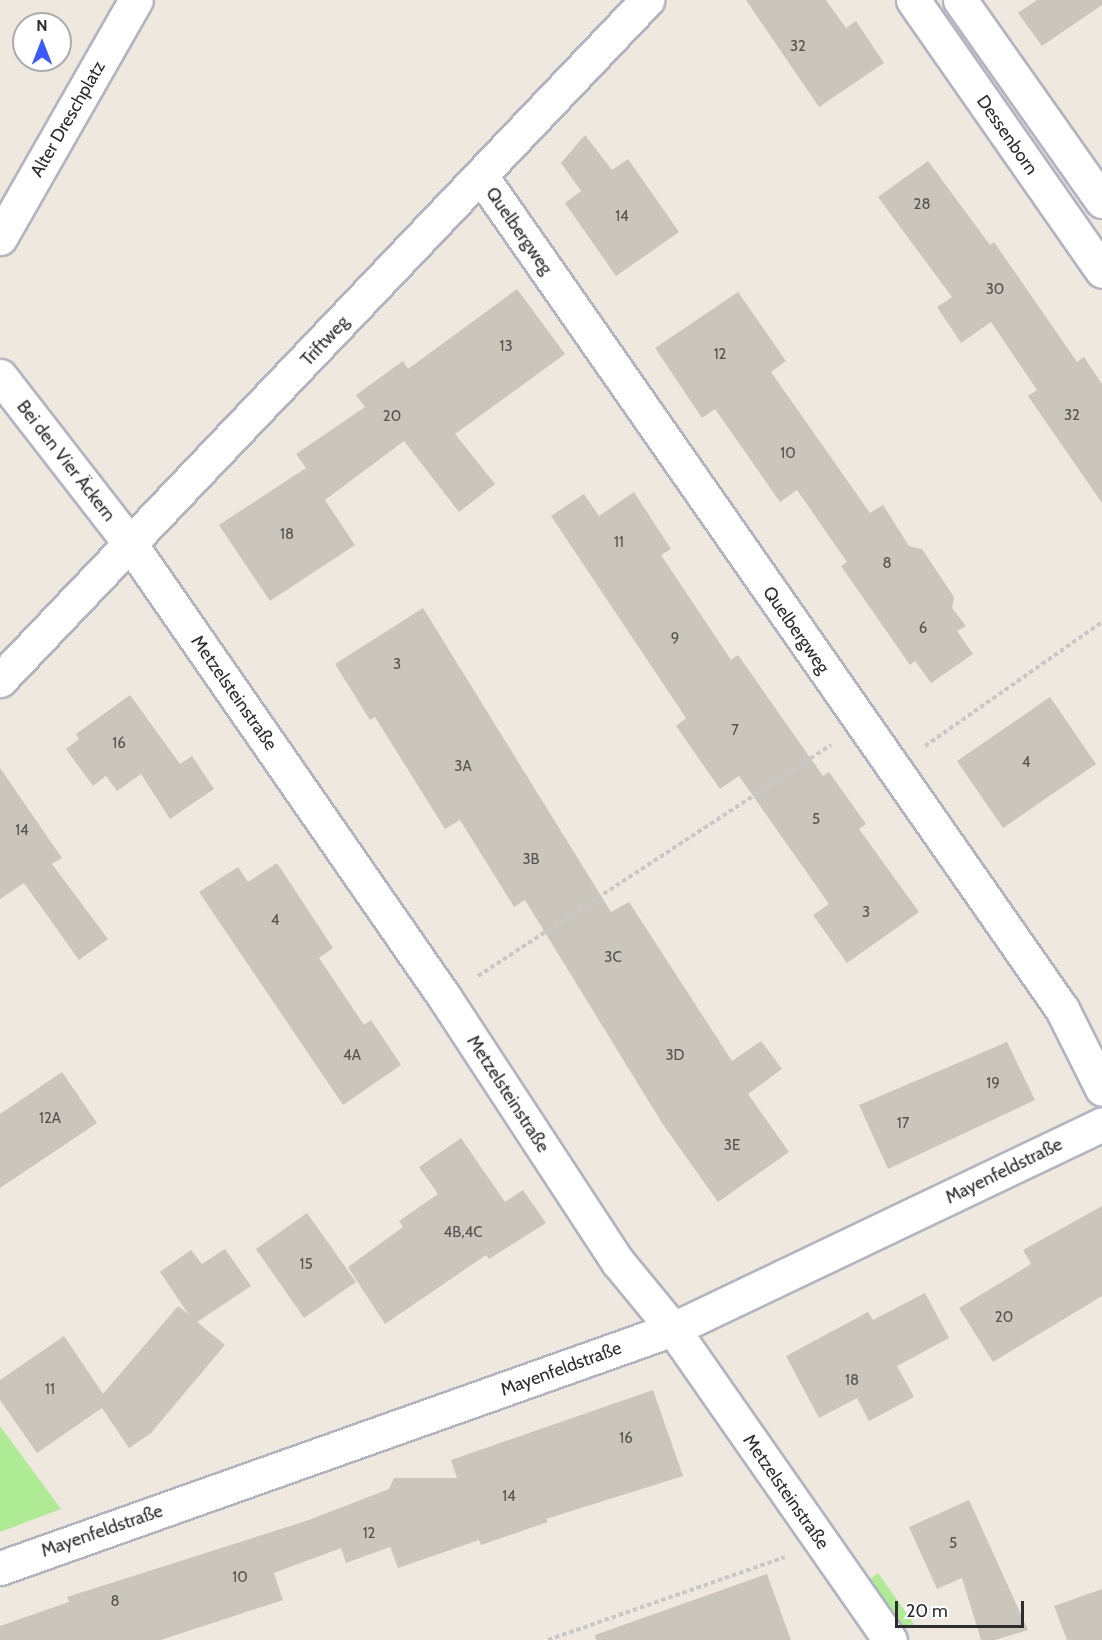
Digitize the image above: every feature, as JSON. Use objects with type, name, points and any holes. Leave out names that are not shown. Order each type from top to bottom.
[{"type":"street","name":"Alter Dreschplatz","points":[[0,238],[136,0]]},
{"type":"street","name":"Triftweg","points":[[0,680],[131,545],[647,0]]},
{"type":"street","name":"Dessenborn","points":[[913,0],[1102,271]]},
{"type":"street","points":[[960,0],[1102,201]]},
{"type":"street","name":"Quelbergweg","points":[[481,176],[861,724],[1062,1009],[1102,1089]]},
{"type":"street","name":"Bei den Vier Äckern","points":[[0,376],[131,545]]},
{"type":"street","name":"Metzelsteinstraße","points":[[131,545],[445,998],[618,1262],[673,1329],[890,1640]]},
{"type":"street","name":"Mayenfeldstraße","points":[[0,1568],[673,1329],[1102,1124]]},
{"type":"path","points":[[892,768],[1102,622]]},
{"type":"path","points":[[445,998],[861,724]]},
{"type":"path","points":[[548,1640],[822,1544]]},
{"type":"green space","points":[[0,1426],[61,1509],[0,1532]]},
{"type":"green space","points":[[878,1573],[914,1624],[906,1629],[870,1579]]},
{"type":"building","points":[[746,0],[826,0],[846,28],[856,21],[884,63],[819,107]]},
{"type":"building","points":[[1037,0],[1102,0],[1102,5],[1042,46],[1018,13]]},
{"type":"building","points":[[585,135],[612,170],[628,159],[679,232],[616,276],[565,203],[581,191],[561,163]]},
{"type":"building","points":[[928,161],[990,245],[994,242],[1077,362],[1084,357],[1102,384],[1102,503],[1028,396],[1037,390],[991,322],[961,343],[937,307],[952,297],[878,197]]},
{"type":"building","points":[[517,289],[565,354],[455,434],[495,484],[459,512],[404,441],[325,500],[355,545],[270,601],[219,525],[306,468],[296,454],[365,407],[356,395],[403,361],[408,369]]},
{"type":"building","points":[[738,292],[786,361],[771,372],[870,513],[883,505],[909,546],[922,549],[954,597],[952,608],[966,626],[957,631],[973,654],[931,683],[915,661],[910,665],[841,566],[847,562],[797,490],[780,502],[715,409],[702,418],[655,348]]},
{"type":"building","points":[[634,492],[671,549],[661,555],[731,660],[738,655],[823,776],[829,772],[866,824],[859,829],[919,912],[847,963],[813,915],[829,904],[739,776],[720,789],[676,726],[686,718],[551,516],[584,494],[599,516]]},
{"type":"building","points":[[423,608],[611,912],[629,902],[732,1061],[761,1041],[782,1069],[748,1094],[789,1152],[718,1202],[662,1123],[525,900],[514,907],[460,820],[445,829],[375,717],[370,720],[335,664]]},
{"type":"building","points":[[130,695],[180,764],[192,756],[214,789],[170,819],[141,774],[117,791],[106,776],[93,786],[66,749],[79,739],[76,734]]},
{"type":"building","points":[[1050,697],[1096,764],[1003,828],[957,761]]},
{"type":"building","points":[[0,768],[62,858],[52,864],[108,939],[79,960],[24,883],[0,899]]},
{"type":"building","points":[[277,863],[333,948],[319,958],[364,1025],[371,1020],[401,1065],[343,1105],[199,892],[238,867],[248,882]]},
{"type":"building","points":[[1007,1042],[1035,1100],[888,1169],[859,1105]]},
{"type":"building","points":[[62,1072],[97,1123],[0,1188],[0,1114]]},
{"type":"building","points":[[461,1138],[505,1202],[523,1190],[546,1223],[489,1259],[486,1255],[385,1324],[348,1267],[403,1227],[399,1221],[438,1194],[419,1167]]},
{"type":"building","points":[[1102,1206],[1102,1296],[993,1362],[959,1308],[1031,1264],[1023,1250]]},
{"type":"building","points":[[307,1213],[356,1282],[304,1318],[256,1249]]},
{"type":"building","points":[[225,1249],[251,1286],[197,1322],[225,1345],[151,1433],[129,1448],[102,1408],[37,1453],[0,1400],[0,1380],[64,1336],[103,1394],[178,1306],[189,1315],[160,1272],[191,1250],[202,1264]]},
{"type":"building","points":[[925,1293],[949,1338],[897,1366],[914,1397],[869,1421],[857,1398],[819,1418],[786,1356],[868,1312],[873,1320]]},
{"type":"building","points":[[653,1390],[683,1476],[546,1519],[548,1522],[481,1545],[479,1540],[398,1568],[390,1547],[346,1563],[341,1548],[274,1573],[283,1600],[161,1640],[0,1640],[0,1626],[69,1602],[67,1597],[306,1521],[389,1489],[394,1478],[457,1478],[451,1460]]},
{"type":"building","points":[[969,1500],[1028,1630],[995,1640],[981,1640],[962,1578],[937,1589],[909,1527]]},
{"type":"building","points":[[767,1574],[791,1640],[596,1640],[595,1635]]},
{"type":"building","points":[[1102,1589],[1102,1640],[1067,1640],[1054,1606]]}]
